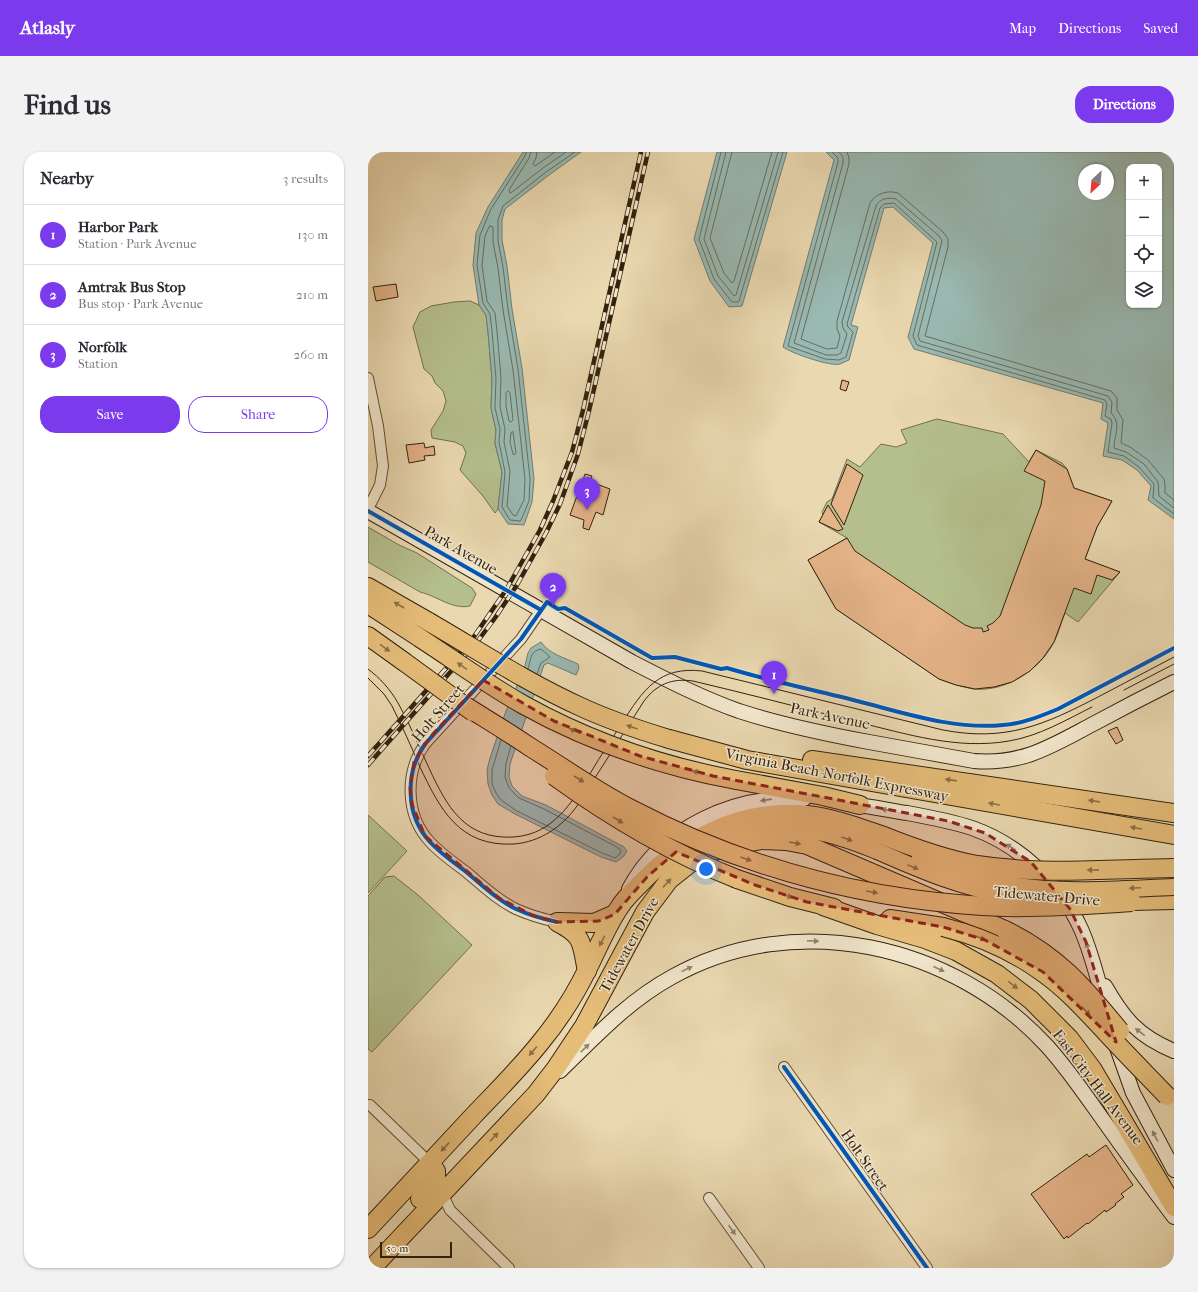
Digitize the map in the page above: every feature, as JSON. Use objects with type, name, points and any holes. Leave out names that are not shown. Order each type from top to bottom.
[{"type":"highway","name":"Virginia Beach-Norfolk Expressway","points":[[368,587],[506,667],[580,706],[625,724],[669,739],[747,760],[1174,835]]},
{"type":"highway","points":[[368,604],[516,700],[576,731],[640,756],[693,771],[823,796],[860,805]]},
{"type":"highway","points":[[368,636],[464,704],[578,778],[630,808],[742,858],[787,872],[861,890],[913,899],[951,903],[1024,907],[1132,902]]},
{"type":"highway","points":[[464,704],[526,756],[604,811],[662,845],[737,879],[877,925],[925,939],[956,951],[997,974],[1031,1000],[1069,1038],[1093,1070],[1174,1207]]},
{"type":"highway","points":[[669,739],[1174,813]]},
{"type":"highway","name":"Tidewater Drive","points":[[368,1228],[530,1055],[560,1016],[587,971],[618,910],[647,877],[669,857],[706,834],[733,822],[763,816],[794,814],[824,818],[854,826],[881,843],[915,848],[976,865],[1008,869],[1053,871],[1174,868]]},
{"type":"highway","points":[[702,854],[756,841],[786,841],[807,845],[1005,930],[1048,956],[1081,985],[1137,1052],[1170,1100]]},
{"type":"highway","name":"Tidewater Drive","points":[[370,1268],[536,1094],[556,1068],[584,1026],[652,901],[669,880],[702,854]]},
{"type":"highway","points":[[823,906],[970,934],[1014,954],[1043,972],[1078,1003],[1170,1100]]},
{"type":"highway","points":[[557,922],[594,923],[618,910]]},
{"type":"highway","points":[[557,922],[578,936],[582,946],[587,971]]},
{"type":"highway","points":[[370,1268],[384,1239],[436,1182],[436,1171],[430,1163]]},
{"type":"main road","name":"Park Avenue","points":[[368,510],[655,674],[694,693],[738,710],[796,727],[974,761],[992,762],[1009,760],[1037,752],[1174,682]]},
{"type":"main road","name":"East City Hall Avenue","points":[[618,910],[636,877],[651,857],[672,838],[707,817],[746,803],[777,799],[805,799],[860,805],[935,818],[984,833],[1014,849],[1040,871],[1058,890],[1070,909],[1081,930],[1095,968],[1120,1059],[1131,1087],[1174,1170]]},
{"type":"main road","name":"Tidewater Drive","points":[[702,854],[717,845],[738,836],[762,830],[784,828],[804,829],[824,832],[844,838],[881,843],[947,868],[978,878],[1011,885],[1077,890],[1174,887]]},
{"type":"main road","name":"Tidewater Drive","points":[[881,843],[951,882],[993,893],[1033,898],[1132,902],[1174,901]]},
{"type":"main road","name":"East City Hall Avenue","points":[[536,1094],[629,1006],[661,983],[701,963],[727,953],[752,947],[791,941],[834,942],[877,949],[920,961],[968,983],[998,1002],[1023,1022],[1047,1046],[1067,1070],[1174,1217]]},
{"type":"main road","points":[[1095,968],[1115,1004],[1128,1021],[1150,1040],[1174,1051]]},
{"type":"street","points":[[368,378],[378,426],[383,466],[380,485],[368,510]]},
{"type":"street","name":"Holt Street","points":[[541,610],[521,639],[422,748],[414,762],[410,787],[412,804],[417,822],[425,836],[435,847],[508,905],[534,916],[557,922]]},
{"type":"street","name":"Holt Street","points":[[784,1067],[927,1268]]},
{"type":"street","points":[[368,1105],[370,1105],[430,1163]]},
{"type":"street","points":[[442,1193],[450,1210],[509,1268]]},
{"type":"street","points":[[709,1198],[759,1268]]},
{"type":"highlighted area","points":[[483,680],[554,721],[640,756],[713,776],[948,821],[985,833],[1031,862],[1070,909],[1086,942],[1116,1042],[1043,972],[985,940],[943,927],[807,902],[755,885],[676,852],[647,877],[615,914],[599,921],[557,922],[534,916],[499,898],[425,836],[412,804],[410,787],[414,762],[431,736]]},
{"type":"green space","points":[[470,301],[479,305],[486,315],[492,379],[491,408],[496,430],[495,443],[502,472],[498,509],[495,513],[483,496],[460,470],[466,453],[463,446],[455,442],[432,438],[431,430],[443,411],[446,401],[443,391],[435,383],[432,376],[424,369],[413,327],[420,312],[431,306]]},
{"type":"green space","points":[[937,419],[1003,434],[1029,462],[1036,450],[1062,463],[1067,469],[1074,488],[1112,501],[1097,527],[1085,559],[1120,572],[1078,622],[1065,613],[1054,642],[1040,662],[1021,677],[998,687],[974,689],[939,679],[836,609],[808,560],[847,538],[819,522],[827,502],[832,499],[847,459],[860,467],[881,444],[896,447],[907,443],[901,430]]},
{"type":"green space","points":[[368,527],[399,545],[417,553],[472,588],[476,594],[470,606],[457,606],[420,592],[368,562]]},
{"type":"green space","points":[[368,815],[407,851],[368,893]]},
{"type":"green space","points":[[394,876],[418,895],[472,945],[372,1052],[368,1049],[368,896],[385,877]]},
{"type":"water","points":[[523,152],[581,152],[505,209],[502,220],[502,240],[522,368],[534,479],[532,502],[524,525],[508,524],[498,509],[502,472],[495,443],[496,430],[491,408],[492,379],[488,332],[486,315],[479,305],[473,265],[476,233],[488,207]]},
{"type":"water","points":[[717,152],[787,152],[742,306],[729,307],[710,281],[694,239]]},
{"type":"water","points":[[826,152],[1174,152],[1174,519],[1148,500],[1151,486],[1137,470],[1122,460],[1103,456],[1108,423],[1101,419],[1103,403],[914,349],[908,337],[933,243],[893,207],[884,208],[851,325],[858,327],[849,360],[840,364],[820,362],[787,350],[783,347],[834,160]]},
{"type":"water","points":[[541,642],[553,653],[578,664],[579,668],[576,675],[548,663],[544,665],[510,764],[509,777],[512,786],[522,796],[546,805],[624,847],[627,851],[623,857],[616,862],[601,857],[498,804],[492,795],[488,784],[487,770],[506,711],[524,670],[528,653],[531,648]]},
{"type":"building","points":[[396,284],[398,297],[376,301],[373,287]]},
{"type":"building","points":[[842,380],[849,382],[846,391],[840,389]]},
{"type":"building","points":[[424,443],[425,448],[434,446],[435,455],[424,456],[425,460],[409,463],[406,445]]},
{"type":"building","points":[[1036,450],[1067,469],[1074,488],[1112,501],[1097,527],[1085,559],[1120,572],[1112,580],[1097,575],[1091,594],[1074,588],[1054,642],[1043,658],[1030,671],[1012,682],[994,687],[975,689],[956,685],[939,679],[836,609],[808,560],[847,538],[855,551],[965,625],[973,628],[982,628],[983,632],[989,630],[987,626],[993,623],[1000,616],[1041,505],[1045,481],[1024,471]]},
{"type":"building","points":[[847,464],[863,475],[844,525],[831,504]]},
{"type":"building","points":[[585,474],[592,476],[587,492],[590,494],[594,483],[610,489],[603,515],[596,512],[589,530],[583,528],[584,520],[570,515]]},
{"type":"building","points":[[828,505],[843,529],[838,531],[819,522]]},
{"type":"building","points":[[1117,727],[1123,740],[1116,744],[1108,731]]},
{"type":"building","points":[[1106,1145],[1133,1185],[1121,1194],[1124,1197],[1115,1204],[1116,1205],[1106,1212],[1105,1210],[1088,1224],[1087,1223],[1068,1238],[1067,1236],[1064,1239],[1031,1194],[1087,1154],[1089,1157]]},
{"type":"tram line","points":[[368,669],[377,676],[395,698],[443,796],[451,808],[470,827],[483,833],[514,837],[528,835],[540,830],[560,815],[577,794],[637,700],[654,683],[674,672],[687,670],[702,671],[943,730],[986,734],[1024,728],[1060,716],[1174,657]]},
{"type":"tram line","points":[[1124,690],[1174,664]]},
{"type":"tram line","points":[[368,678],[384,694],[392,706],[420,767],[444,811],[465,832],[479,839],[495,843],[514,844],[524,843],[541,837],[564,821],[577,806],[644,701],[660,686],[678,680],[693,681],[913,736],[970,744],[1020,739],[1052,727],[1092,707]]},
{"type":"railway","points":[[368,756],[473,638],[506,590],[540,530],[572,452],[583,410],[641,152]]},
{"type":"railway","points":[[368,765],[477,642],[495,618],[517,585],[546,533],[560,504],[578,454],[589,411],[648,152]]},
{"type":"cycle path","points":[[368,511],[541,610]]},
{"type":"cycle path","points":[[557,922],[531,915],[502,901],[438,850],[422,831],[416,819],[412,807],[411,793],[411,780],[414,767],[418,755],[425,744],[521,639],[547,602],[558,609],[565,608],[652,658],[675,657],[721,669],[727,668],[911,715],[948,723],[966,725],[985,726],[1010,724],[1038,717],[1058,709],[1174,648]]},
{"type":"cycle path","points":[[784,1067],[927,1268]]},
{"type":"place","name":"Norfolk","points":[[587,510]]},
{"type":"place","name":"Amtrak Bus Stop","points":[[553,606]]},
{"type":"place","name":"Harbor Park","points":[[774,694]]}]
